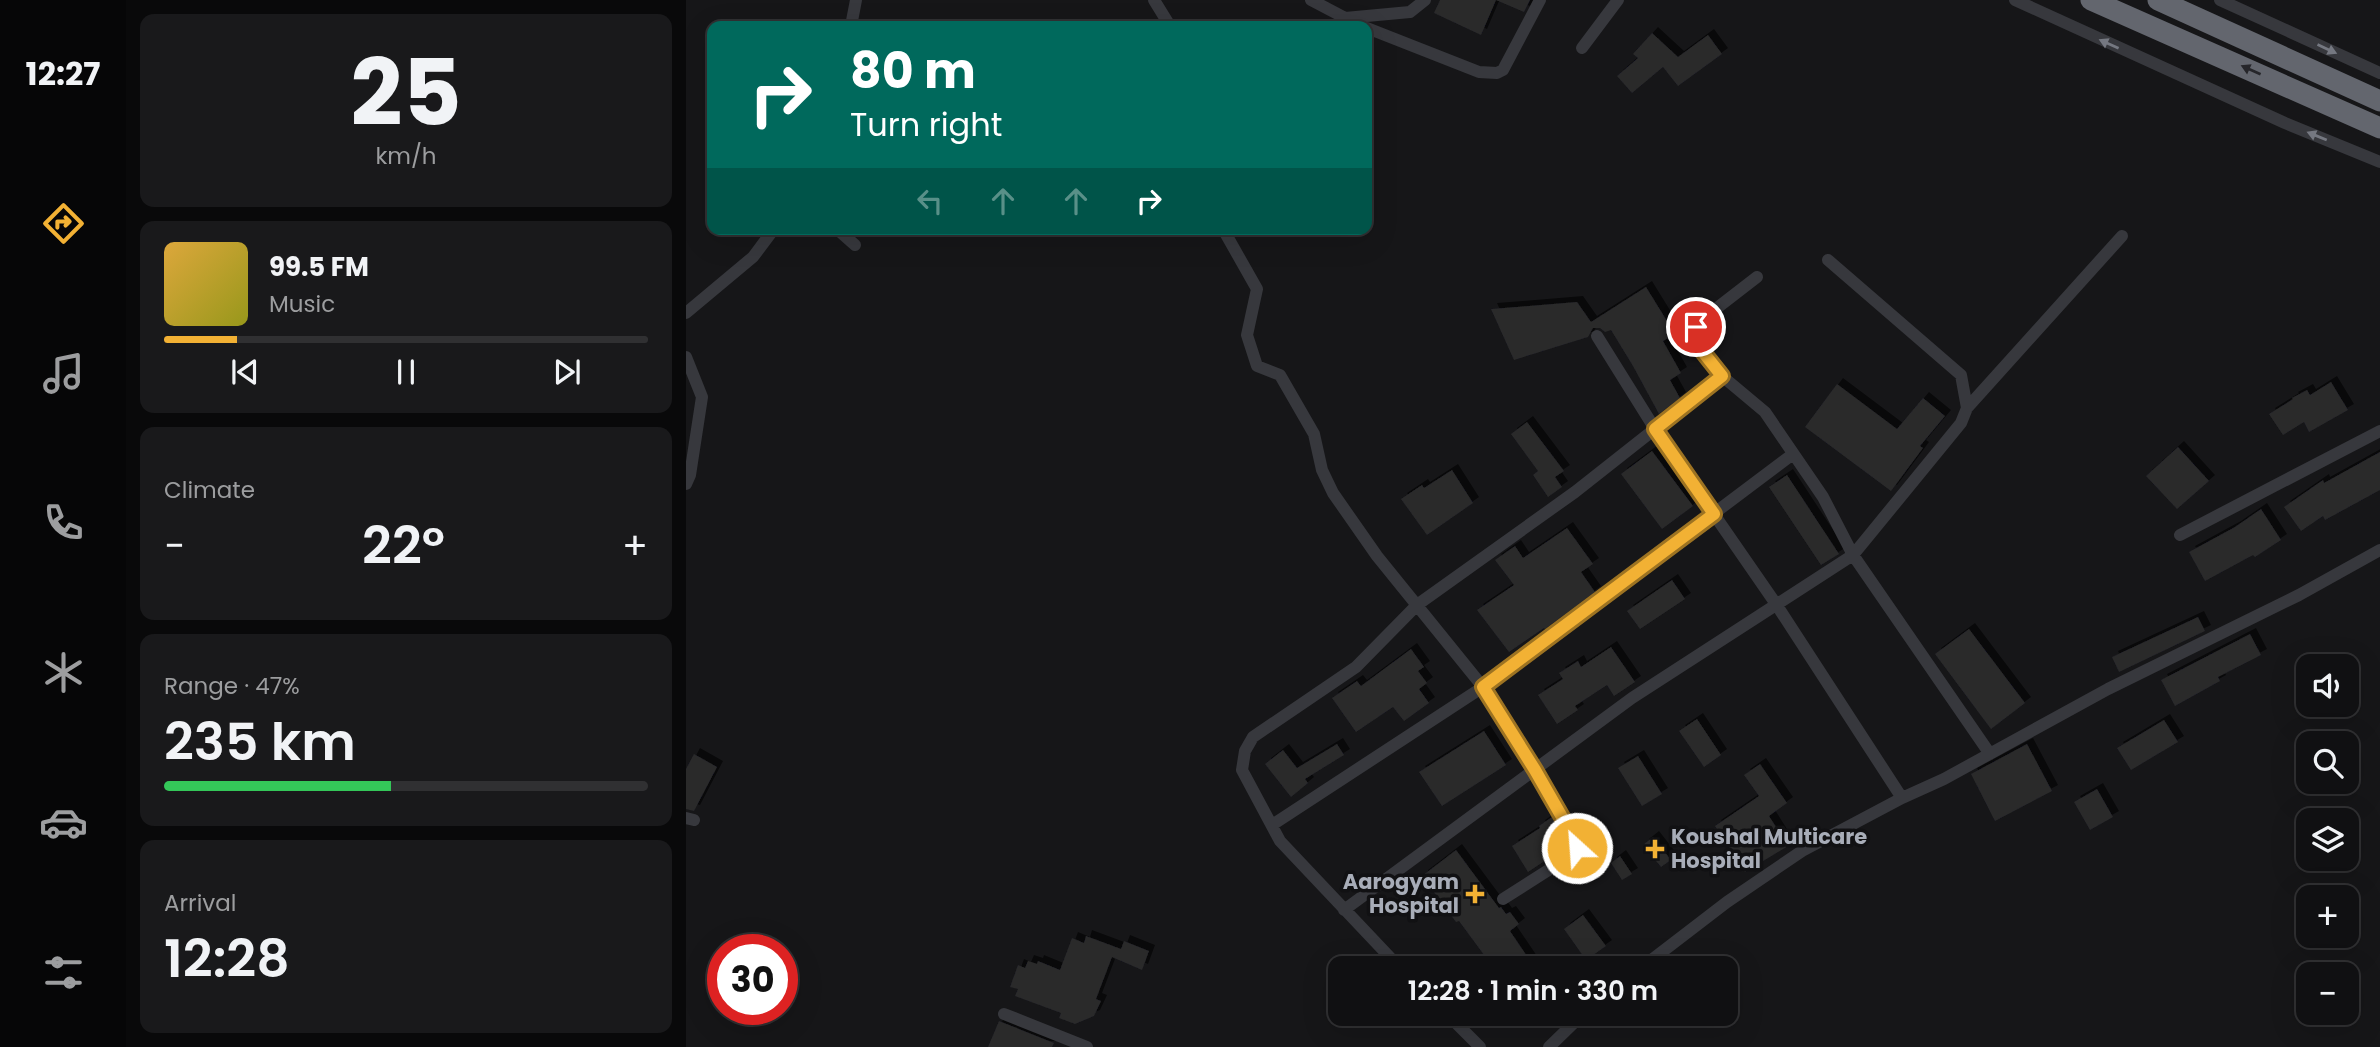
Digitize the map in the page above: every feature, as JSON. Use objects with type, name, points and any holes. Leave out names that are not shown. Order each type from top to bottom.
[{"type":"highway","points":[[2091,0],[2380,128]]},
{"type":"highway","points":[[2158,0],[2380,101]]},
{"type":"street","points":[[852,21],[856,0]]},
{"type":"street","points":[[1154,0],[1167,21]]},
{"type":"street","points":[[1311,0],[1352,21]]},
{"type":"street","points":[[1345,18],[1410,12],[1424,0]]},
{"type":"street","points":[[1372,30],[1479,72],[1497,73],[1503,70],[1541,0]]},
{"type":"street","points":[[1582,48],[1618,0]]},
{"type":"street","points":[[2220,0],[2380,73]]},
{"type":"street","points":[[2018,1],[2285,123],[2380,162]]},
{"type":"street","points":[[686,313],[753,257],[770,235]]},
{"type":"street","points":[[844,235],[855,245]]},
{"type":"street","points":[[1226,235],[1257,289],[1247,335],[1257,366],[1280,375],[1314,434],[1322,470],[1333,493],[1377,556],[1483,687],[1574,838],[1577,848],[1572,855],[1503,899]]},
{"type":"street","points":[[1344,909],[1632,698],[1853,555],[1961,423],[1967,408],[2122,236]]},
{"type":"street","points":[[1828,260],[1961,375],[1967,408]]},
{"type":"street","points":[[1757,277],[1704,318],[1696,327],[1695,342],[1722,376],[1765,412],[1823,497],[1853,555],[1990,754]]},
{"type":"street","points":[[1597,335],[1655,429],[1776,604],[1902,798]]},
{"type":"street","points":[[686,357],[702,397],[690,475],[686,484]]},
{"type":"street","points":[[1389,956],[1280,841],[1242,771],[1245,751],[1253,737],[1356,667],[1417,606],[1575,492],[1722,376]]},
{"type":"street","points":[[2180,535],[2380,431]]},
{"type":"street","points":[[1272,825],[1483,687],[1793,454]]},
{"type":"street","points":[[1657,956],[1727,902],[1802,851],[1944,779],[2108,689],[2299,595],[2380,550]]},
{"type":"street","points":[[1004,1014],[1087,1047]]},
{"type":"street","points":[[1459,1026],[1480,1047]]},
{"type":"street","points":[[1549,1047],[1568,1026]]},
{"type":"building","points":[[1440,0],[1496,0],[1481,35],[1434,13]]},
{"type":"building","points":[[1496,0],[1530,0],[1524,12]]},
{"type":"building","points":[[1652,33],[1678,57],[1708,35],[1722,54],[1678,86],[1663,67],[1632,93],[1617,76],[1638,58],[1633,54]]},
{"type":"building","points":[[1646,287],[1675,334],[1663,341],[1681,373],[1670,380],[1680,398],[1659,414],[1611,330],[1605,332],[1600,328],[1593,328],[1588,337],[1514,360],[1491,309],[1577,302],[1591,322]]},
{"type":"building","points":[[2331,382],[2348,410],[2309,432],[2304,422],[2283,435],[2269,414],[2307,390],[2310,395]]},
{"type":"building","points":[[1837,384],[1897,429],[1923,398],[1945,416],[1920,446],[1923,448],[1891,491],[1805,427]]},
{"type":"building","points":[[1527,422],[1564,471],[1555,477],[1562,487],[1548,497],[1533,475],[1538,471],[1511,434]]},
{"type":"building","points":[[2178,447],[2209,481],[2177,509],[2146,476]]},
{"type":"building","points":[[1652,451],[1693,506],[1662,529],[1621,474]]},
{"type":"building","points":[[2380,452],[2380,490],[2325,520],[2323,516],[2301,531],[2284,507],[2323,480],[2324,483]]},
{"type":"building","points":[[1452,470],[1473,503],[1427,535],[1401,499]]},
{"type":"building","points":[[1787,475],[1839,554],[1821,565],[1769,487]]},
{"type":"building","points":[[2261,509],[2281,540],[2255,557],[2253,555],[2205,581],[2189,552],[2235,527]]},
{"type":"building","points":[[1567,528],[1593,564],[1581,572],[1595,592],[1509,652],[1477,610],[1514,585],[1495,560],[1515,546],[1523,558]]},
{"type":"building","points":[[1672,580],[1685,599],[1640,629],[1627,611]]},
{"type":"building","points":[[2198,617],[2205,631],[2119,672],[2112,657]]},
{"type":"building","points":[[1969,629],[2025,703],[1991,729],[1935,654]]},
{"type":"building","points":[[2250,634],[2261,655],[2218,677],[2220,681],[2175,706],[2161,680]]},
{"type":"building","points":[[1611,647],[1635,682],[1614,696],[1607,685],[1575,706],[1578,710],[1557,724],[1538,695],[1563,679],[1559,673],[1578,661],[1581,667]]},
{"type":"building","points":[[1411,649],[1424,667],[1418,671],[1427,683],[1419,689],[1429,703],[1404,721],[1393,707],[1356,732],[1332,698],[1357,681],[1361,686]]},
{"type":"building","points":[[1697,719],[1721,755],[1704,767],[1679,731]]},
{"type":"building","points":[[2164,720],[2178,742],[2131,770],[2117,748]]},
{"type":"building","points":[[1484,731],[1506,765],[1442,806],[1419,772]]},
{"type":"building","points":[[1337,744],[1344,755],[1305,779],[1308,783],[1291,797],[1265,764],[1283,750],[1297,768]]},
{"type":"building","points":[[2027,744],[2052,791],[1995,821],[1971,774]]},
{"type":"building","points":[[694,754],[717,767],[694,811],[686,809],[686,769]]},
{"type":"building","points":[[1638,756],[1662,794],[1642,806],[1618,768]]},
{"type":"building","points":[[1760,764],[1787,803],[1769,816],[1788,846],[1745,872],[1715,826],[1759,796],[1744,775]]},
{"type":"building","points":[[2097,789],[2113,817],[2090,830],[2074,802]]},
{"type":"building","points":[[1552,817],[1567,846],[1528,872],[1512,846]]},
{"type":"building","points":[[1653,837],[1671,860],[1661,867],[1643,845]]},
{"type":"building","points":[[1598,841],[1608,856],[1599,862],[1588,847]]},
{"type":"building","points":[[1456,850],[1499,908],[1506,914],[1510,912],[1519,924],[1510,931],[1527,956],[1485,956],[1422,876]]},
{"type":"building","points":[[1620,856],[1632,874],[1622,880],[1611,863]]},
{"type":"building","points":[[1583,915],[1606,946],[1592,956],[1583,956],[1564,929]]},
{"type":"building","points":[[1086,936],[1121,949],[1124,941],[1149,951],[1142,970],[1112,957],[1096,999],[1101,1001],[1094,1016],[1075,1024],[1059,1018],[1061,1013],[1015,996],[1018,989],[1010,987],[1018,965],[1025,968],[1028,961],[1037,964],[1038,961],[1060,970],[1072,938],[1084,943]]},
{"type":"building","points":[[999,1021],[1054,1043],[1052,1047],[988,1047]]},
{"type":"place","name":"Koushal Multicare Hospital","points":[[1655,849]]},
{"type":"place","name":"Aarogyam Hospital","points":[[1475,894]]},
{"type":"route","points":[[1577,848],[1535,770],[1483,687],[1714,514],[1655,429],[1722,376],[1695,342],[1696,327]]}]
